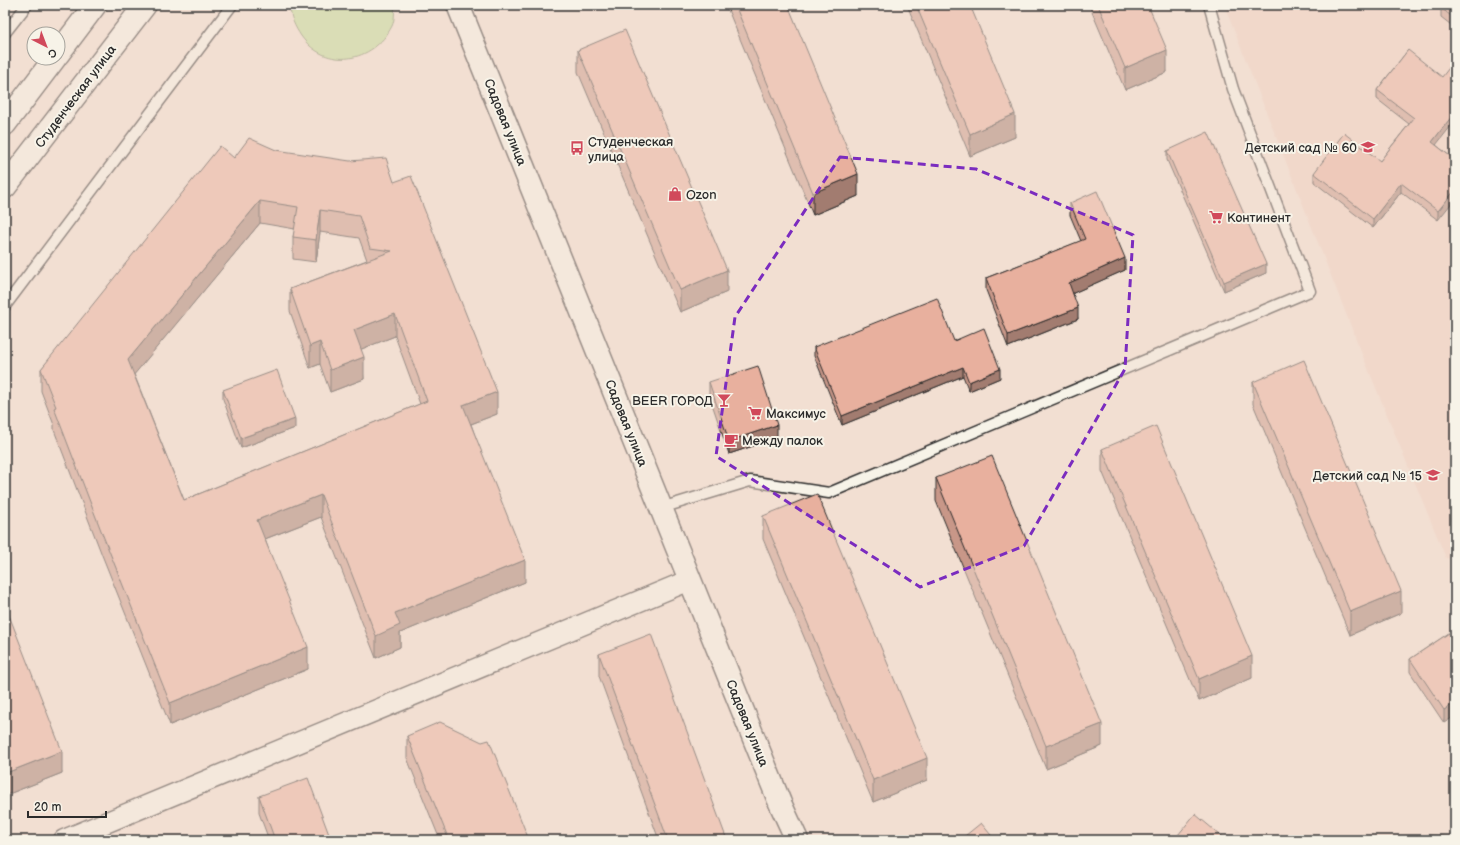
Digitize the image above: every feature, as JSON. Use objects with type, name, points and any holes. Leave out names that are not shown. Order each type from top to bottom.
[{"type":"main road","points":[[66,43],[95,5]]},
{"type":"main road","name":"Студенческая улица","points":[[5,187],[145,5]]},
{"type":"main road","name":"Садовая улица","points":[[458,5],[796,840]]},
{"type":"main road","points":[[5,124],[49,66]]},
{"type":"street","points":[[64,840],[690,580]]},
{"type":"lane","points":[[5,33],[27,5]]},
{"type":"lane","points":[[5,306],[232,5]]},
{"type":"lane","points":[[661,508],[750,481],[829,493],[1310,291],[1233,89],[1209,5]]},
{"type":"highlighted area","points":[[840,157],[976,169],[1133,235],[1125,369],[1024,546],[920,587],[716,456],[735,317]]},
{"type":"shaded area","name":"Детский сад № 60","points":[[1224,5],[1455,5],[1455,560],[1446,558],[1362,354]]},
{"type":"green space","points":[[290,5],[395,5],[392,26],[384,38],[373,48],[361,55],[349,58],[336,58],[323,54],[311,47],[301,36],[292,18]]},
{"type":"building","points":[[735,5],[788,5],[858,174],[813,193]]},
{"type":"building","points":[[916,5],[970,5],[1015,114],[970,134]]},
{"type":"building","points":[[1098,5],[1148,5],[1167,50],[1125,68]]},
{"type":"building","points":[[1443,5],[1455,5],[1455,19],[1441,8]]},
{"type":"building","points":[[625,30],[727,270],[680,290],[578,50]]},
{"type":"building","points":[[1408,50],[1442,77],[1455,60],[1455,112],[1432,142],[1455,160],[1455,190],[1438,211],[1401,183],[1373,219],[1314,173],[1344,133],[1380,161],[1414,118],[1377,90]]},
{"type":"building","name":"Континент","points":[[1208,132],[1266,264],[1224,282],[1167,151]]},
{"type":"building","points":[[249,138],[276,150],[350,161],[386,158],[394,182],[411,176],[497,392],[463,405],[525,560],[395,613],[400,625],[376,636],[321,495],[257,520],[308,647],[170,703],[102,533],[54,408],[56,407],[41,369],[220,146],[234,158]],"holes":[[[260,201],[298,207],[293,237],[316,240],[320,210],[359,216],[370,248],[392,251],[290,289],[310,346],[320,342],[330,370],[364,357],[354,330],[395,314],[427,401],[184,500],[128,360]]]},
{"type":"building","points":[[1097,191],[1125,258],[1069,283],[1078,308],[1008,335],[986,278],[1085,239],[1070,203]]},
{"type":"building","points":[[937,298],[954,341],[984,328],[1000,369],[969,382],[963,367],[842,416],[814,347]]},
{"type":"building","points":[[1304,360],[1401,591],[1350,612],[1253,382]]},
{"type":"building","points":[[758,366],[777,425],[729,441],[709,382]]},
{"type":"building","points":[[277,370],[295,419],[241,438],[223,390]]},
{"type":"building","points":[[1156,426],[1252,656],[1199,679],[1102,449]]},
{"type":"building","points":[[992,456],[1102,724],[1046,746],[936,478]]},
{"type":"building","points":[[817,494],[927,758],[873,780],[763,516]]},
{"type":"building","points":[[5,605],[62,751],[6,773],[5,770]]},
{"type":"building","points":[[1455,629],[1455,703],[1444,710],[1410,659]]},
{"type":"building","points":[[651,634],[727,840],[668,840],[599,654]]},
{"type":"building","points":[[440,722],[482,742],[489,740],[529,840],[449,840],[407,736]]},
{"type":"building","points":[[308,778],[331,840],[275,840],[259,796]]},
{"type":"building","points":[[1195,814],[1226,840],[1174,840]]},
{"type":"building","points":[[981,823],[995,840],[960,840]]},
{"type":"building","points":[[1427,835],[1451,837],[1451,840],[1426,840]]},
{"type":"place","name":"Детский сад № 60","points":[[1368,147]]},
{"type":"place","name":"Студенческая улица","points":[[577,148]]},
{"type":"place","name":"Ozon","points":[[675,194]]},
{"type":"place","name":"Континент","points":[[1216,217]]},
{"type":"place","name":"BEER ГОРОД","points":[[724,400]]},
{"type":"place","name":"Максимус","points":[[755,413]]},
{"type":"place","name":"Между палок","points":[[731,440]]},
{"type":"place","name":"Детский сад № 15","points":[[1433,475]]}]
